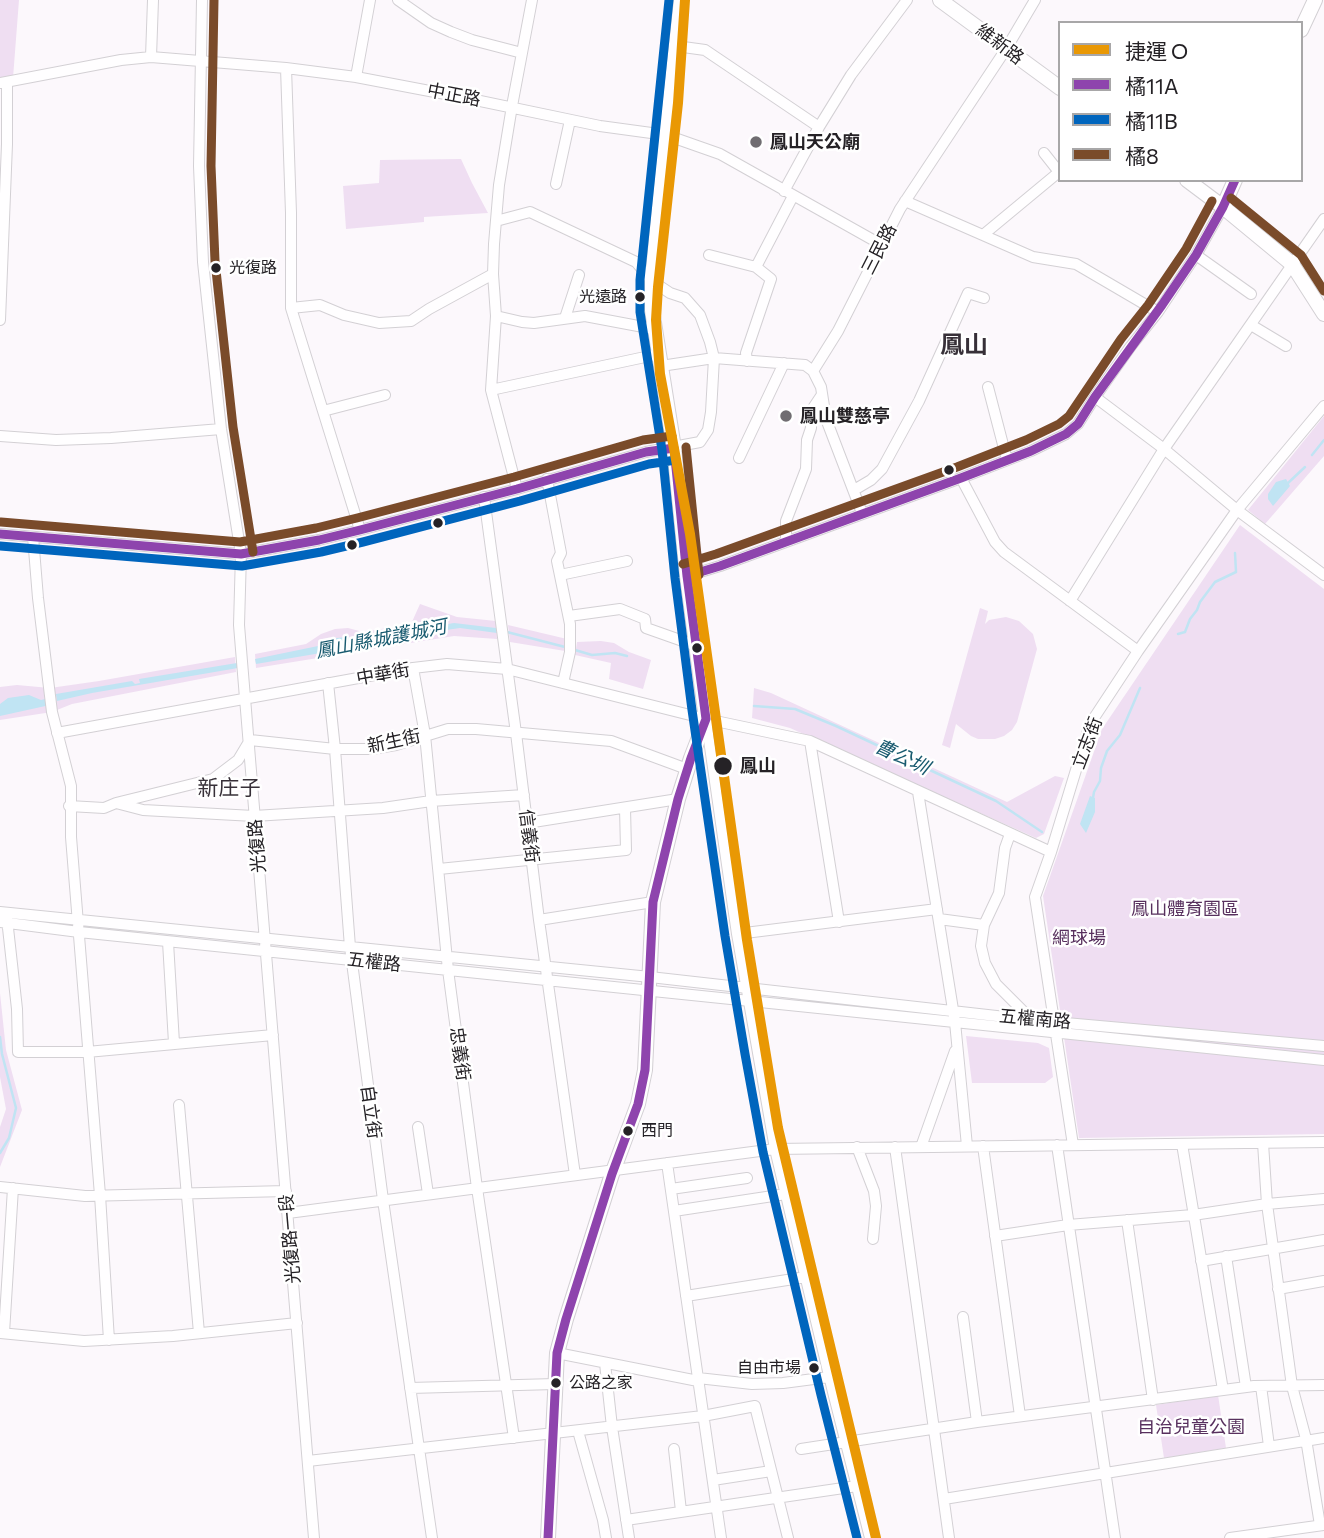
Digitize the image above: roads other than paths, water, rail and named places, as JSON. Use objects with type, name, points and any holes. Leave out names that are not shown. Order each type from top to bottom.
[{"type":"main road","points":[[548,1538],[557,1353],[612,1174],[638,1104],[645,1070],[653,902],[678,799],[706,719],[687,576],[674,447],[652,310],[652,281],[681,0]]},
{"type":"main road","name":"維新路","points":[[940,0],[1058,87]]},
{"type":"main road","points":[[1303,26],[1315,0]]},
{"type":"main road","points":[[1189,182],[1292,264],[1324,314]]},
{"type":"main road","points":[[1223,207],[1234,182]]},
{"type":"street","points":[[151,57],[153,0]]},
{"type":"street","name":"光復路","points":[[202,0],[199,166],[203,262],[221,429],[241,554],[239,625],[266,946]]},
{"type":"street","points":[[356,77],[370,0]]},
{"type":"street","points":[[398,0],[431,23],[451,32],[522,53]]},
{"type":"street","points":[[517,489],[491,390],[496,316],[493,274],[499,185],[532,0]]},
{"type":"street","points":[[756,267],[819,127],[851,75],[907,0]]},
{"type":"street","name":"三民路","points":[[813,371],[838,331],[905,201],[1035,0]]},
{"type":"street","points":[[676,46],[705,50],[819,127]]},
{"type":"street","name":"中正路","points":[[4,82],[151,57],[286,68],[356,77],[512,106],[600,126],[666,135],[720,154],[882,245]]},
{"type":"street","points":[[286,68],[291,308],[360,530]]},
{"type":"street","points":[[0,320],[7,144],[4,82]]},
{"type":"street","points":[[556,184],[570,120]]},
{"type":"street","points":[[1044,153],[1058,171]]},
{"type":"street","points":[[983,235],[1058,173]]},
{"type":"street","points":[[905,201],[1033,257],[1076,264],[1157,312]]},
{"type":"street","points":[[687,576],[961,478],[1031,451],[1066,434],[1079,424],[1095,397],[1157,312],[1196,255],[1223,207]]},
{"type":"street","points":[[0,534],[241,554],[360,530],[646,452],[700,442],[708,430],[711,412],[714,358],[700,315],[685,298],[670,293],[652,281],[636,262],[530,212],[496,221]]},
{"type":"street","points":[[1070,601],[1164,449],[1324,219]]},
{"type":"street","points":[[709,255],[756,267],[771,279],[746,354],[747,361]]},
{"type":"street","points":[[1196,255],[1251,294]]},
{"type":"street","points":[[291,308],[320,305],[344,315],[379,323],[411,321],[493,274]]},
{"type":"street","points":[[565,318],[579,275]]},
{"type":"street","points":[[853,490],[871,480],[882,469],[919,401],[968,293],[984,298]]},
{"type":"street","points":[[496,316],[534,323],[585,316],[654,329]]},
{"type":"street","points":[[1251,325],[1286,346]]},
{"type":"street","points":[[491,390],[660,360],[714,358],[805,365],[813,371],[821,387],[826,419],[862,513]]},
{"type":"street","points":[[739,458],[784,363]]},
{"type":"street","points":[[988,387],[1007,460]]},
{"type":"street","points":[[323,411],[385,395]]},
{"type":"street","points":[[786,541],[786,521],[806,469],[811,411],[821,396]]},
{"type":"street","points":[[1095,397],[1324,575]]},
{"type":"street","name":"立志街","points":[[1073,1145],[1035,897],[1090,724],[1237,510],[1324,406]]},
{"type":"street","points":[[0,436],[56,440],[221,429]]},
{"type":"street","points":[[961,478],[995,542],[1004,552],[1138,651]]},
{"type":"street","points":[[547,480],[561,553],[557,561],[569,616],[570,648],[563,683]]},
{"type":"street","name":"信義街","points":[[484,497],[575,1175]]},
{"type":"street","points":[[33,537],[51,701],[71,786],[69,806],[109,1340]]},
{"type":"street","points":[[560,575],[627,561]]},
{"type":"street","points":[[569,616],[620,609],[645,620],[646,628],[697,646]]},
{"type":"street","name":"中華街","points":[[57,733],[413,668],[447,664],[507,669],[706,719],[810,741],[1051,852]]},
{"type":"street","name":"忠義街","points":[[413,668],[425,735],[447,957],[477,1188],[514,1438]]},
{"type":"street","name":"自立街","points":[[328,683],[349,947],[432,1538]]},
{"type":"street","points":[[706,719],[737,934],[775,1149],[870,1538]]},
{"type":"street","name":"新生街","points":[[250,740],[335,749],[372,749],[396,745],[448,729],[476,729],[611,741],[687,769]]},
{"type":"street","points":[[69,806],[104,808],[213,779],[238,760],[250,740]]},
{"type":"street","points":[[810,741],[839,922]]},
{"type":"street","points":[[918,792],[953,1017],[967,1146]]},
{"type":"street","points":[[116,803],[144,810],[254,816],[524,795]]},
{"type":"street","points":[[527,823],[678,799]]},
{"type":"street","points":[[439,869],[626,850],[625,808]]},
{"type":"street","points":[[1010,834],[1005,848],[999,893],[984,925],[981,946],[985,963],[996,984],[1032,1020]]},
{"type":"street","points":[[539,920],[653,902]]},
{"type":"street","points":[[737,934],[938,914],[984,925]]},
{"type":"street","points":[[3,918],[17,1009],[18,1052],[87,1052],[272,1035]]},
{"type":"street","name":"五權路","points":[[3,918],[78,920],[352,960],[548,981],[746,988]]},
{"type":"street","name":"五權路","points":[[3,918],[79,932],[168,942],[349,947],[546,967],[749,1002]]},
{"type":"street","points":[[168,942],[174,1044]]},
{"type":"street","name":"光復路一段","points":[[266,946],[314,1538]]},
{"type":"street","name":"五權南路","points":[[746,988],[1057,1034],[1324,1060]]},
{"type":"street","name":"五權南路","points":[[749,1002],[953,1017],[1054,1021],[1324,1046]]},
{"type":"street","points":[[921,1147],[957,1046]]},
{"type":"street","points":[[179,1105],[199,1333]]},
{"type":"street","points":[[418,1127],[428,1194]]},
{"type":"street","points":[[288,1213],[775,1149],[1324,1142]]},
{"type":"street","points":[[1230,1538],[1322,1525],[1306,1440],[1292,1386],[1267,1204],[1264,1143]]},
{"type":"street","points":[[1182,1144],[1223,1390]]},
{"type":"street","points":[[1057,1145],[1115,1538]]},
{"type":"street","points":[[983,1146],[1020,1416]]},
{"type":"street","points":[[857,1147],[874,1191],[876,1206],[873,1239]]},
{"type":"street","points":[[895,1147],[949,1538]]},
{"type":"street","points":[[667,1163],[721,1538]]},
{"type":"street","points":[[671,1189],[747,1178]]},
{"type":"street","points":[[0,1186],[85,1195],[286,1191]]},
{"type":"street","points":[[13,1188],[2,1333],[84,1341],[173,1336],[297,1323]]},
{"type":"street","points":[[674,1211],[786,1194]]},
{"type":"street","points":[[995,1236],[1068,1225],[1193,1215],[1324,1199]]},
{"type":"street","points":[[1127,1220],[1153,1400]]},
{"type":"street","points":[[1200,1261],[1324,1240]]},
{"type":"street","points":[[1226,1256],[1246,1387]]},
{"type":"street","points":[[686,1296],[806,1277]]},
{"type":"street","points":[[1278,1289],[1324,1281]]},
{"type":"street","points":[[963,1317],[977,1422]]},
{"type":"street","points":[[557,1353],[698,1380],[752,1384],[829,1377]]},
{"type":"street","points":[[605,1363],[629,1538]]},
{"type":"street","points":[[410,1388],[555,1384]]},
{"type":"street","points":[[801,1449],[1020,1416],[1246,1387],[1324,1385]]},
{"type":"street","points":[[1261,1386],[1269,1446]]},
{"type":"street","points":[[308,1461],[704,1416],[755,1406],[788,1538]]},
{"type":"street","points":[[578,1431],[606,1538]]},
{"type":"street","points":[[944,1499],[1324,1438]]},
{"type":"street","points":[[674,1449],[681,1511]]},
{"type":"street","points":[[713,1480],[771,1471]]},
{"type":"street","points":[[626,1520],[857,1486]]},
{"type":"water","points":[[1286,479],[1290,486],[1273,506],[1268,494],[1276,482]]},
{"type":"water","points":[[454,623],[496,628],[497,633],[460,628],[357,646],[329,655],[321,653],[256,664],[255,659],[318,646],[328,639],[358,639]]},
{"type":"water","points":[[237,663],[238,668],[57,701],[56,694],[132,681],[135,684],[140,683],[139,679]]},
{"type":"water","points":[[29,695],[41,700],[49,698],[50,705],[0,716],[0,704],[8,698]]},
{"type":"water","points":[[1090,796],[1095,798],[1095,812],[1086,833],[1080,824]]},
{"type":"waterway","name":"曹公圳","points":[[1312,455],[1324,440]]},
{"type":"waterway","name":"曹公圳","points":[[1288,483],[1305,467]]},
{"type":"waterway","name":"曹公圳","points":[[1178,634],[1185,632],[1200,602],[1215,582],[1236,572],[1235,553]]},
{"type":"waterway","name":"鳳山縣城護城河","points":[[507,632],[565,647]]},
{"type":"waterway","name":"鳳山縣城護城河","points":[[575,650],[592,655],[615,653],[627,656]]},
{"type":"waterway","name":"曹公圳","points":[[1093,798],[1107,751],[1120,735],[1140,688]]},
{"type":"waterway","name":"曹公圳","points":[[754,706],[795,709],[836,726],[996,801],[1042,832]]},
{"type":"waterway","name":"曹公圳","points":[[0,1037],[16,1108],[9,1138],[0,1153]]},
{"type":"metro line","name":"O","points":[[685,0],[678,103],[658,287],[656,320],[660,374],[690,534],[747,940],[778,1128],[876,1538]]},
{"type":"place","name":"鳳山天公廟","points":[[756,142]]},
{"type":"place","name":"光復路","points":[[216,268]]},
{"type":"place","name":"光遠路","points":[[640,297]]},
{"type":"place","name":"鳳山雙慈亭","points":[[786,416]]},
{"type":"place","name":"鳳山","points":[[723,766]]},
{"type":"place","name":"西門","points":[[628,1131]]},
{"type":"place","name":"自由市場","points":[[814,1368]]},
{"type":"place","name":"公路之家","points":[[556,1383]]},
{"type":"district","name":"鳳山","points":[[964,345]]},
{"type":"district","name":"新庄子","points":[[229,788]]},
{"type":"park label","name":"鳳山體育園區","points":[[1185,909]]},
{"type":"park label","name":"網球場","points":[[1079,938]]},
{"type":"park label","name":"自治兒童公園","points":[[1191,1427]]}]
